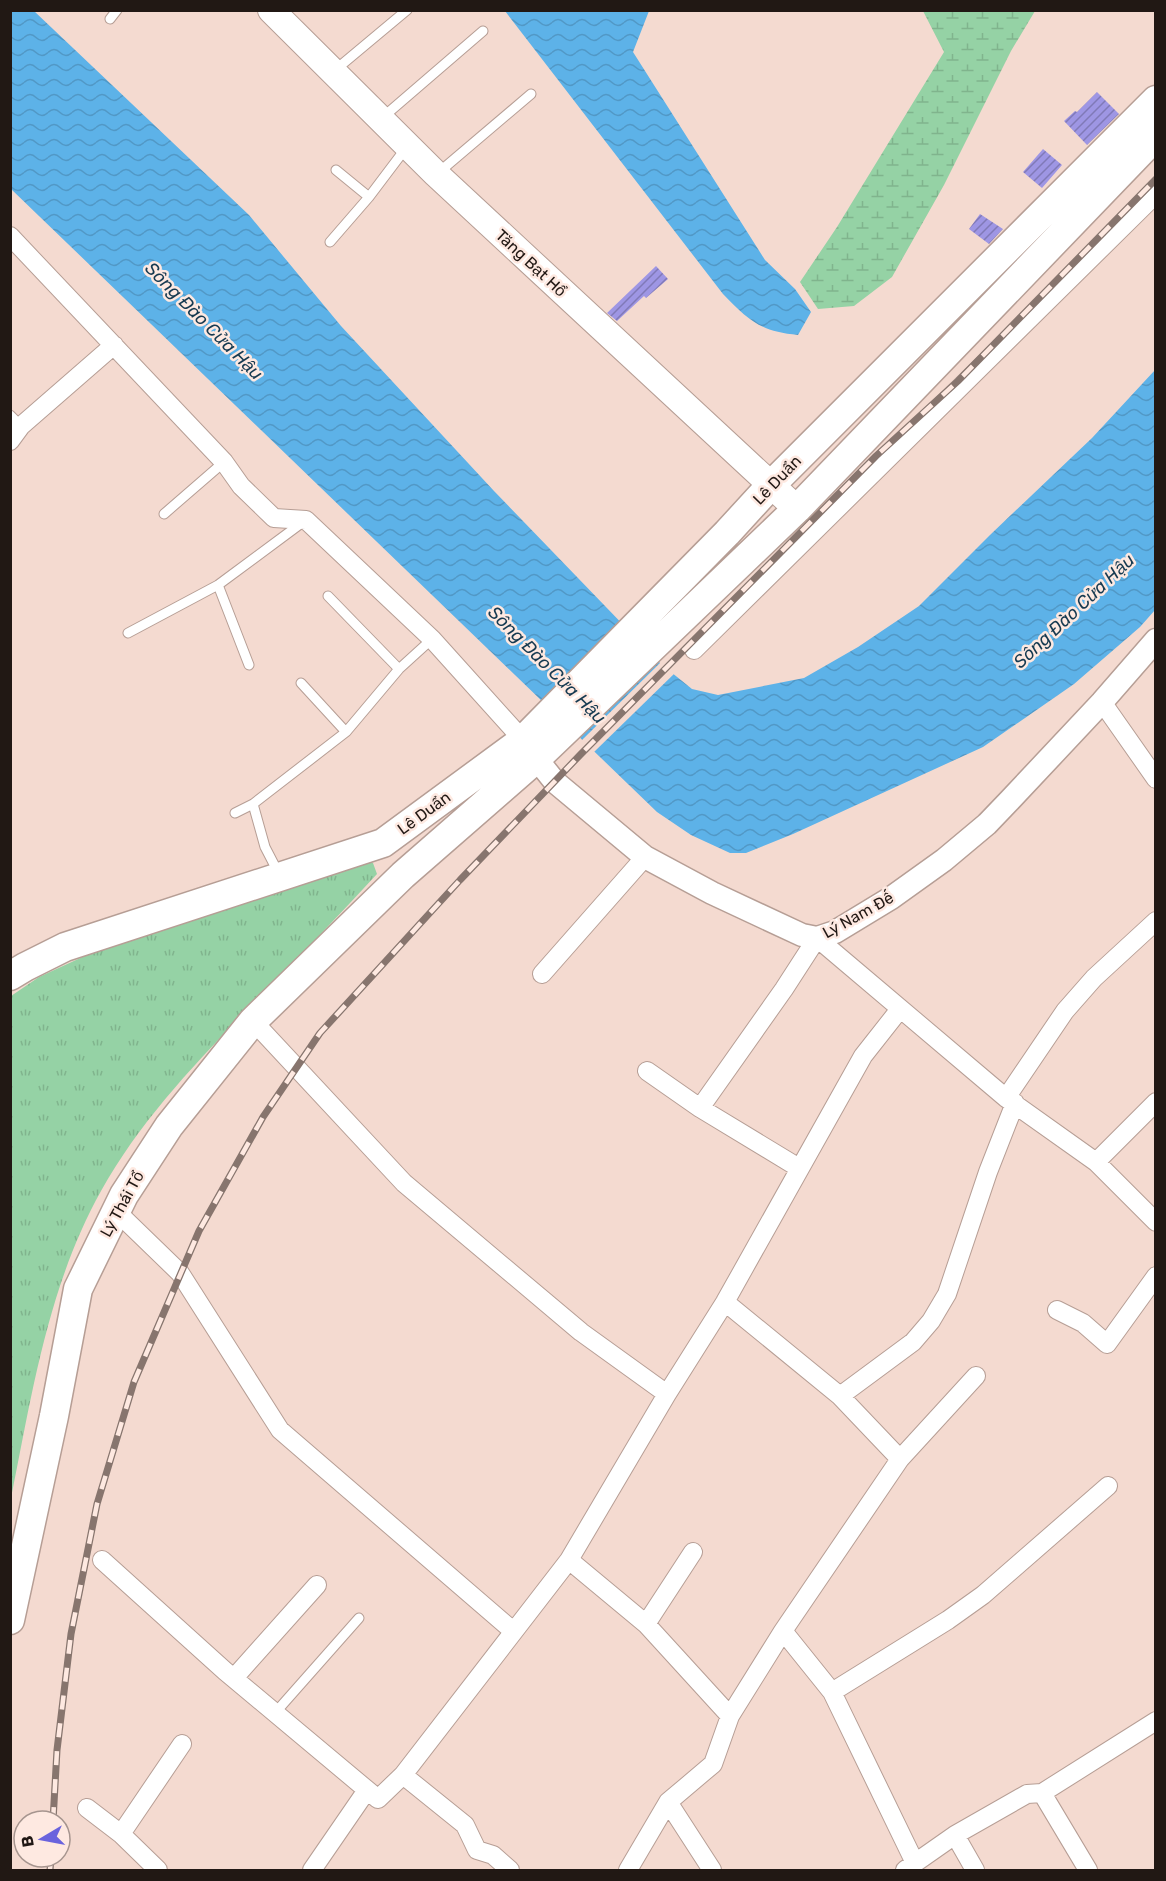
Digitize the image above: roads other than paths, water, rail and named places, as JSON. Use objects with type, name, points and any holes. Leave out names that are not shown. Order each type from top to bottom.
[{"type":"main road","name":"Tăng Bạt Hổ","points":[[271,10],[436,174],[796,509]]},
{"type":"main road","name":"Lê Duẩn","points":[[656,625],[728,533],[771,485],[1155,100]]},
{"type":"main road","name":"Lê Duẩn","points":[[403,875],[656,625],[796,509],[1155,136]]},
{"type":"main road","name":"Lê Duẩn","points":[[383,843],[533,746]]},
{"type":"main road","points":[[10,976],[65,947],[383,843],[403,875]]},
{"type":"main road","name":"Lý Thái Tổ","points":[[10,1620],[54,1416],[78,1288],[116,1211],[169,1126],[253,1021],[403,875]]},
{"type":"street","points":[[694,650],[1155,194]]},
{"type":"street","points":[[10,236],[224,462],[241,486],[274,518],[306,520],[432,639],[533,746]]},
{"type":"street","points":[[10,441],[16,421],[114,345]]},
{"type":"street","name":"Lý Nam Đế","points":[[533,746],[555,782],[645,857],[712,893],[802,935],[817,938],[835,932],[891,898],[987,824],[1102,702],[1155,640]]},
{"type":"street","points":[[1102,702],[1155,779]]},
{"type":"street","points":[[542,974],[645,857]]},
{"type":"street","points":[[840,1395],[913,1342],[931,1321],[947,1294],[1010,1101],[1065,1011],[1094,978],[1155,921]]},
{"type":"street","points":[[700,1108],[817,938],[1010,1101],[1096,1162],[1155,1222]]},
{"type":"street","points":[[102,1560],[234,1678],[378,1799],[403,1775],[569,1560],[667,1394],[725,1302],[863,1056],[900,1009]]},
{"type":"street","points":[[253,1021],[404,1183],[581,1332],[667,1394]]},
{"type":"street","points":[[647,1071],[700,1108],[799,1168]]},
{"type":"street","points":[[1096,1162],[1155,1102]]},
{"type":"street","points":[[116,1211],[180,1273],[280,1430],[513,1631]]},
{"type":"street","points":[[1058,1310],[1083,1323],[1107,1344],[1155,1276]]},
{"type":"street","points":[[725,1302],[840,1395],[900,1459]]},
{"type":"street","points":[[628,1870],[668,1802],[713,1764],[730,1716],[783,1631],[900,1459],[975,1376]]},
{"type":"street","points":[[832,1692],[948,1620],[983,1595],[1108,1486]]},
{"type":"street","points":[[646,1623],[693,1552]]},
{"type":"street","points":[[569,1560],[646,1623],[730,1716]]},
{"type":"street","points":[[234,1678],[317,1585]]},
{"type":"street","points":[[783,1631],[832,1692],[910,1867],[955,1835],[1027,1794],[1042,1792],[1155,1722]]},
{"type":"street","points":[[121,1834],[182,1744]]},
{"type":"street","points":[[403,1775],[465,1825],[477,1850],[493,1854],[510,1870]]},
{"type":"street","points":[[312,1870],[367,1790]]},
{"type":"street","points":[[1042,1792],[1089,1870]]},
{"type":"street","points":[[668,1802],[712,1870]]},
{"type":"street","points":[[87,1808],[121,1834],[159,1870]]},
{"type":"street","points":[[955,1835],[975,1870]]},
{"type":"lane","points":[[110,20],[117,10]]},
{"type":"lane","points":[[334,71],[407,10]]},
{"type":"lane","points":[[380,119],[483,31]]},
{"type":"lane","points":[[436,174],[531,94]]},
{"type":"lane","points":[[330,242],[369,197],[407,146]]},
{"type":"lane","points":[[336,170],[369,197]]},
{"type":"lane","points":[[164,514],[224,462]]},
{"type":"lane","points":[[128,633],[218,585],[306,520]]},
{"type":"lane","points":[[218,585],[249,665]]},
{"type":"lane","points":[[328,596],[399,669]]},
{"type":"lane","points":[[235,813],[253,804],[346,732],[399,669],[432,639]]},
{"type":"lane","points":[[301,683],[346,732]]},
{"type":"lane","points":[[253,804],[265,847],[280,876]]},
{"type":"lane","points":[[276,1713],[359,1618]]},
{"type":"water","name":"Sông Đào Cửa Hậu","points":[[10,11],[34,11],[249,215],[341,326],[494,491],[661,664],[692,689],[718,695],[804,678],[858,647],[919,606],[1092,438],[1155,370],[1155,610],[1140,627],[1074,684],[983,747],[793,834],[746,853],[730,853],[691,835],[657,812],[11,189]]},
{"type":"water","points":[[505,11],[649,11],[633,52],[765,260],[795,289],[811,312],[798,335],[765,328],[748,318],[723,294]]},
{"type":"railway","points":[[54,1809],[57,1750],[71,1634],[97,1504],[134,1382],[199,1231],[263,1117],[320,1033],[460,880],[580,755],[876,456],[958,381],[1156,179]]}]
